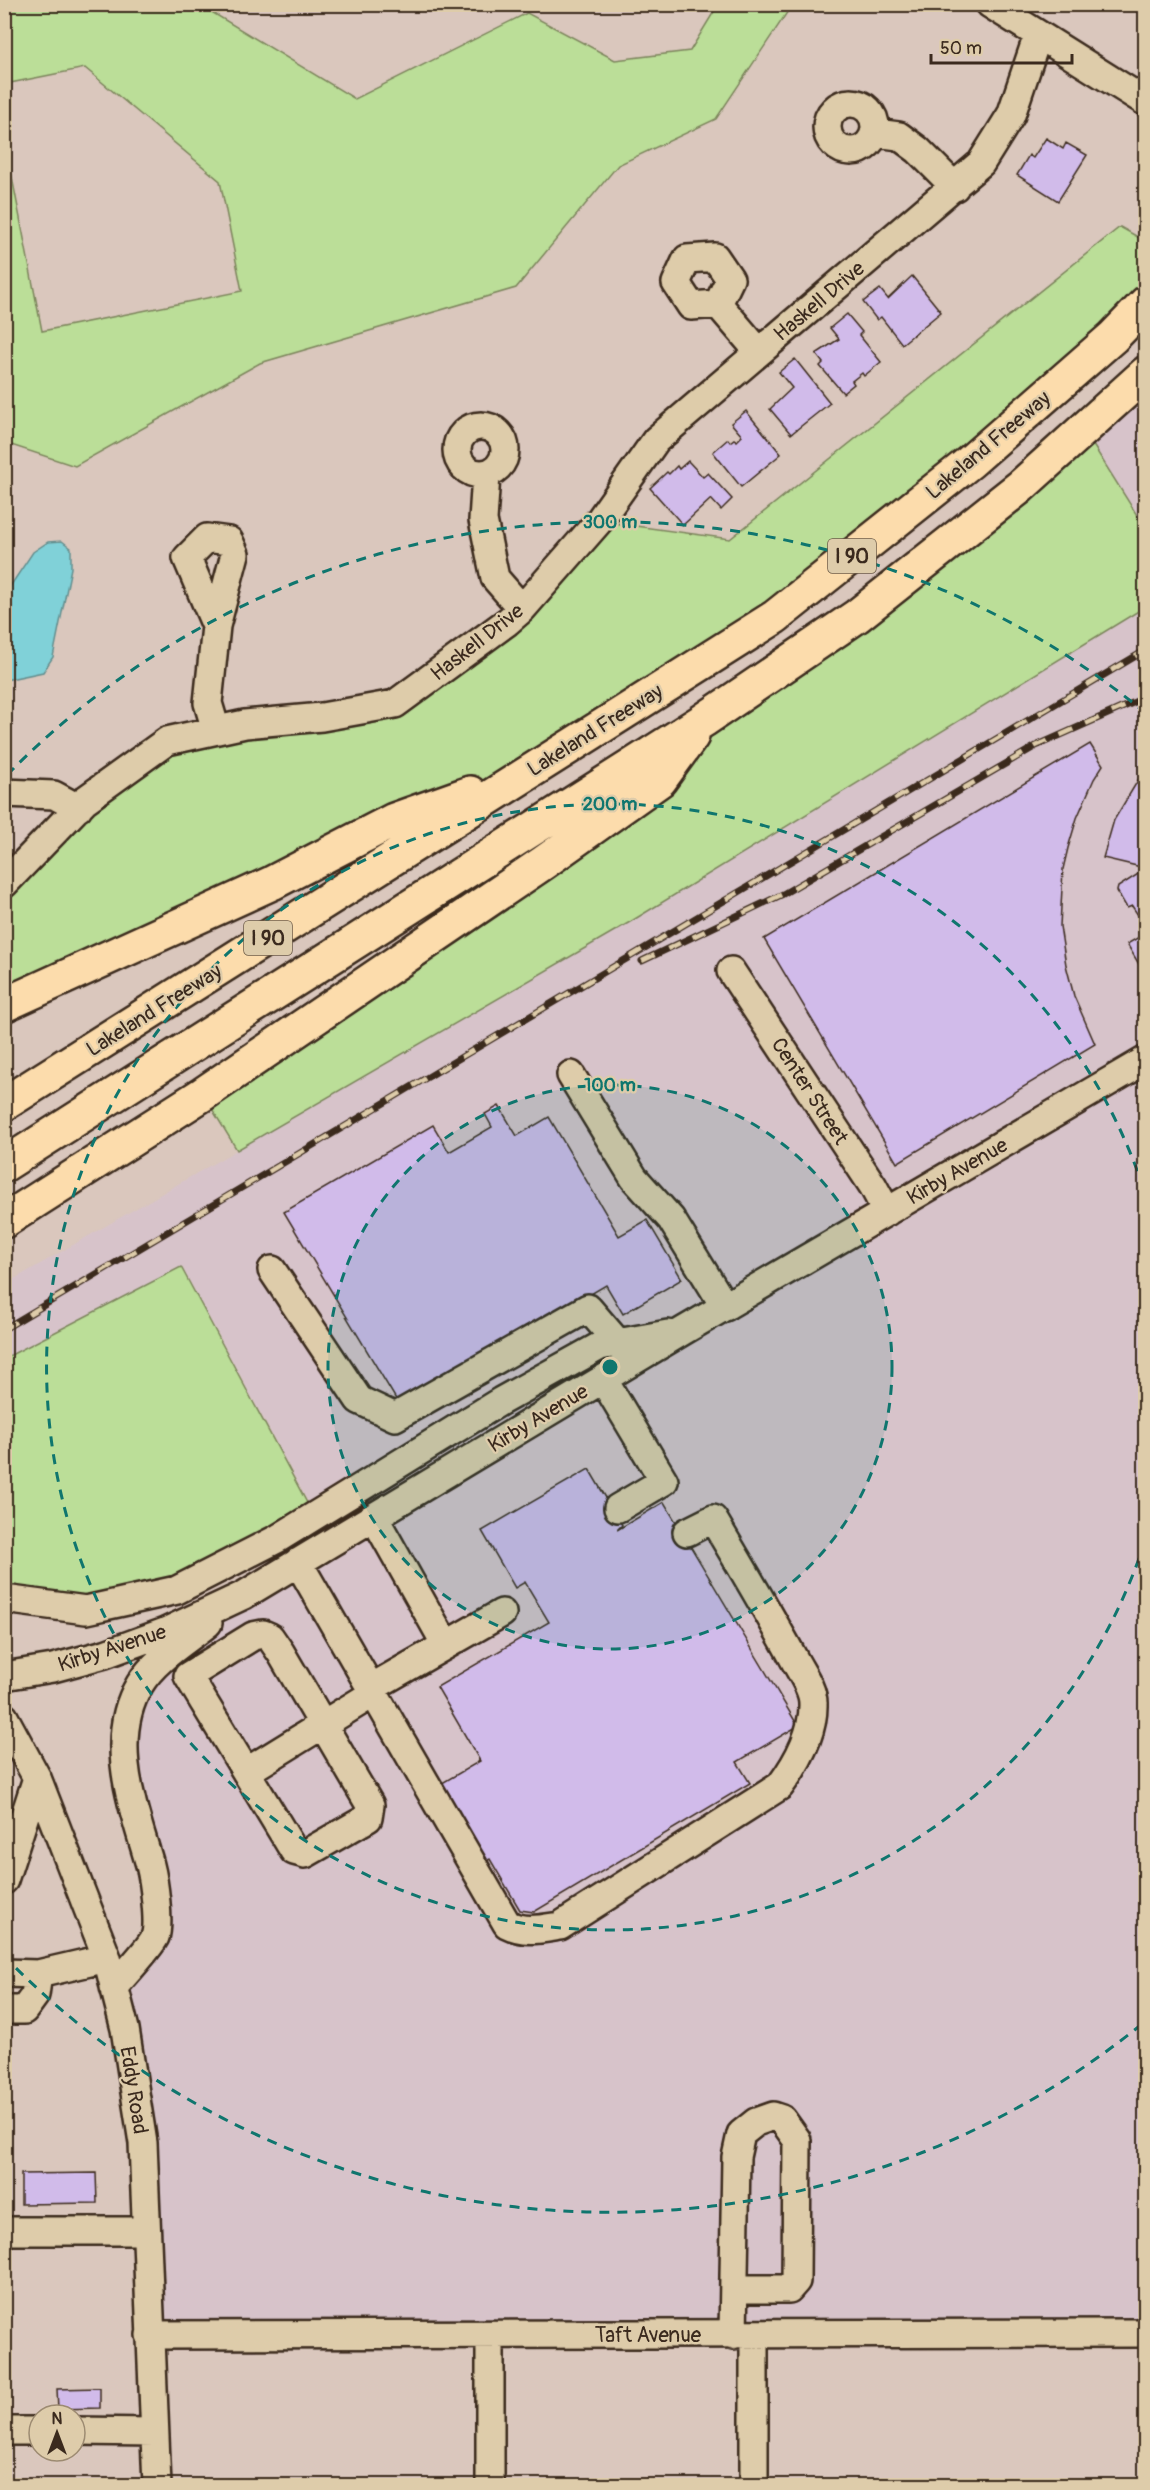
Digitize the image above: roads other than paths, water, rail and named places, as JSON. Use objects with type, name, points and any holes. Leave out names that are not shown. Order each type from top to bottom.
[{"type":"highway","name":"Lakeland Freeway","points":[[4,1104],[775,617],[970,462],[1113,337],[1146,303]]},
{"type":"highway","name":"I 90","points":[[4,1165],[704,720],[876,602],[1020,487],[1146,372]]},
{"type":"highway","points":[[4,1221],[203,1094],[543,863],[660,780],[704,720]]},
{"type":"highway","points":[[4,1005],[272,883],[394,820],[531,770]]},
{"type":"street","points":[[990,4],[1146,102]]},
{"type":"street","name":"Haskell Drive","points":[[4,884],[78,807],[167,741],[245,724],[322,717],[395,704],[522,609],[599,521],[656,440],[981,163],[1011,115],[1038,35]]},
{"type":"street","points":[[876,133],[899,136],[918,150],[955,186]]},
{"type":"street","points":[[718,303],[759,352]]},
{"type":"street","points":[[486,475],[483,520],[495,578],[522,609]]},
{"type":"street","points":[[216,626],[208,703],[216,730]]},
{"type":"street","points":[[4,793],[54,795],[78,807]]},
{"type":"street","name":"Center Street","points":[[731,971],[887,1212]]},
{"type":"street","name":"Kirby Avenue","points":[[4,1676],[53,1668],[105,1654],[165,1632],[244,1595],[603,1379],[1146,1060]]},
{"type":"street","points":[[571,1075],[634,1178],[671,1219],[725,1307]]},
{"type":"street","points":[[272,1270],[359,1400],[395,1417],[588,1308],[618,1343]]},
{"type":"street","points":[[4,1599],[86,1610],[177,1590],[277,1539],[501,1401],[600,1346],[684,1331]]},
{"type":"street","points":[[603,1379],[664,1481],[618,1508]]},
{"type":"street","points":[[374,1517],[446,1645]]},
{"type":"street","points":[[298,1562],[507,1924],[517,1929],[560,1926],[780,1786],[796,1765],[806,1740],[813,1703],[810,1690],[774,1623],[713,1519],[687,1532]]},
{"type":"street","points":[[114,1987],[155,1937],[156,1886],[125,1776],[125,1739],[130,1708],[140,1683],[158,1664],[244,1595]]},
{"type":"street","points":[[246,1772],[373,1690],[502,1613]]},
{"type":"street","points":[[263,1634],[270,1637],[322,1725],[369,1805],[368,1818],[305,1854],[294,1851],[188,1676],[253,1636],[263,1634]]},
{"type":"street","name":"Eddy Road","points":[[4,1717],[38,1778],[106,1958],[127,2039],[143,2143],[157,2486]]},
{"type":"street","points":[[4,1880],[38,1778]]},
{"type":"street","points":[[4,1973],[38,1974],[106,1958]]},
{"type":"street","points":[[4,2010],[24,2010],[35,1995],[38,1974]]},
{"type":"street","points":[[734,2289],[789,2289],[796,2281],[797,2140],[782,2119],[772,2116],[756,2122],[741,2134],[736,2157],[734,2289],[743,2336],[754,2486]]},
{"type":"street","points":[[4,2231],[146,2231]]},
{"type":"street","name":"Taft Avenue","points":[[150,2336],[1146,2333]]},
{"type":"street","points":[[490,2336],[490,2486]]},
{"type":"street","points":[[4,2432],[27,2432]]},
{"type":"street","points":[[87,2432],[154,2432]]},
{"type":"water","points":[[62,541],[71,548],[71,568],[53,657],[43,672],[5,680],[5,594],[33,552],[48,542]]},
{"type":"railway","points":[[4,1329],[1146,650]]},
{"type":"railway","points":[[642,961],[783,894],[1036,746],[1146,697]]}]
